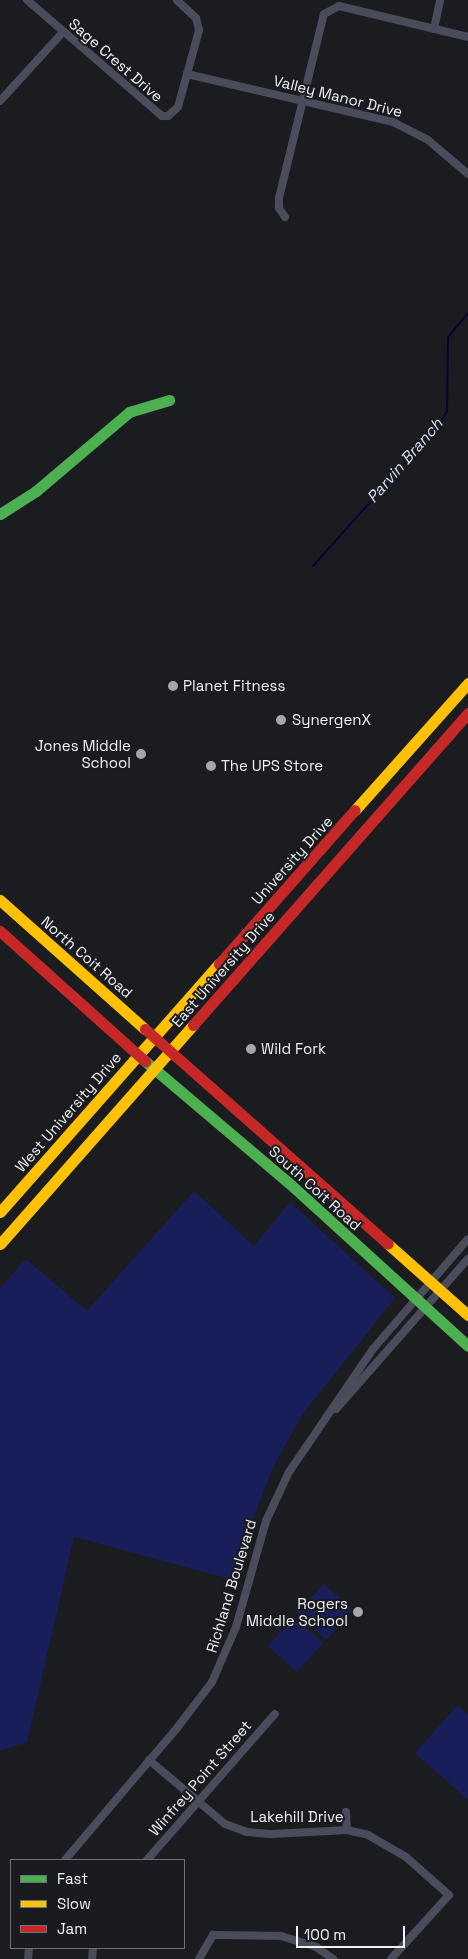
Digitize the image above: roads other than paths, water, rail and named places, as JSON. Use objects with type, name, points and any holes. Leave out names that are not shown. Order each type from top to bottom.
[{"type":"main road","points":[[0,514],[36,491],[129,412],[169,400]]},
{"type":"main road","name":"University Drive","points":[[138,1055],[468,683]]},
{"type":"main road","name":"East University Drive","points":[[0,1244],[468,713]]},
{"type":"main road","name":"North Coit Road","points":[[0,900],[155,1036]]},
{"type":"main road","points":[[0,931],[138,1055]]},
{"type":"main road","name":"South Coit Road","points":[[155,1036],[468,1314]]},
{"type":"main road","name":"South Coit Road","points":[[138,1055],[288,1183],[468,1346]]},
{"type":"main road","name":"West University Drive","points":[[0,1212],[138,1055]]},
{"type":"main road","points":[[288,1183],[303,1167]]},
{"type":"street","name":"Sage Crest Drive","points":[[27,0],[156,114],[168,116],[178,106],[187,74]]},
{"type":"street","points":[[177,0],[198,21],[187,74]]},
{"type":"street","points":[[434,29],[440,0]]},
{"type":"street","points":[[285,217],[279,208],[279,198],[320,20],[328,10],[339,6],[468,37]]},
{"type":"street","points":[[0,101],[63,32]]},
{"type":"street","name":"Valley Manor Drive","points":[[187,74],[406,128],[428,140],[468,174]]},
{"type":"street","name":"Richland Boulevard","points":[[65,1859],[197,1704],[225,1657],[269,1514],[293,1465],[369,1353],[468,1239]]},
{"type":"street","name":"Richland Boulevard","points":[[318,1429],[468,1259]]},
{"type":"street","name":"Winfrey Point Street","points":[[147,1859],[274,1714]]},
{"type":"street","name":"Lakehill Drive","points":[[150,1760],[197,1803],[225,1824],[248,1832],[347,1830],[368,1834],[391,1846],[449,1895],[391,1959]]},
{"type":"street","points":[[346,1812],[347,1830]]},
{"type":"street","points":[[199,1959],[213,1935],[282,1936],[316,1947],[333,1959]]},
{"type":"waterway","name":"Parvin Branch","points":[[313,566],[439,425],[447,411],[448,337],[468,313]]},
{"type":"place","name":"Planet Fitness","points":[[173,686]]},
{"type":"place","name":"SynergenX","points":[[281,720]]},
{"type":"place","name":"Jones Middle School","points":[[141,754]]},
{"type":"place","name":"The UPS Store","points":[[211,766]]},
{"type":"place","name":"Wild Fork","points":[[251,1049]]},
{"type":"place","name":"Rogers Middle School","points":[[358,1612]]}]
